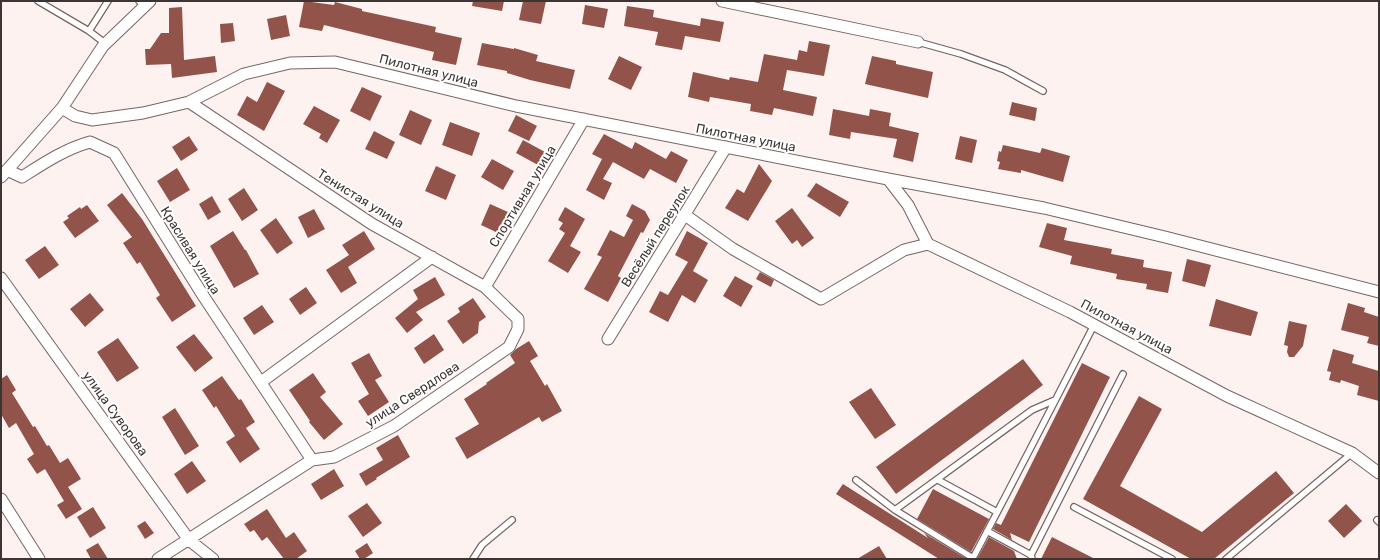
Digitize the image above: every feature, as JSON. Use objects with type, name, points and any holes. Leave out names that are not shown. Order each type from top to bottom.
[{"type":"street","points":[[722,1],[918,42]]},
{"type":"street","points":[[4,173],[62,108],[106,44],[144,3]]},
{"type":"street","name":"Пилотная улица","points":[[62,108],[75,116],[92,120],[143,113],[188,102],[244,74],[290,63],[334,62],[516,106],[1044,208],[1165,237],[1379,292]]},
{"type":"street","name":"Тенистая улица","points":[[188,102],[372,224],[485,287],[518,319]]},
{"type":"street","name":"Спортивная улица","points":[[485,287],[584,119]]},
{"type":"street","name":"Красивая улица","points":[[4,173],[22,177],[61,153],[75,146],[90,142],[114,153],[204,297],[312,460]]},
{"type":"street","name":"Весёлый переулок","points":[[608,339],[726,147]]},
{"type":"street","points":[[685,215],[733,249],[821,299],[904,250],[928,244],[908,205],[888,179]]},
{"type":"street","name":"Пилотная улица","points":[[928,244],[1094,324],[1227,396],[1352,453],[1379,473]]},
{"type":"street","points":[[261,382],[432,257]]},
{"type":"street","name":"улица Суворова","points":[[1,278],[189,540],[213,559]]},
{"type":"street","name":"улица Свердлова","points":[[158,559],[312,460],[334,457],[400,422],[509,347],[518,329],[518,319]]},
{"type":"street","points":[[1,499],[39,559]]},
{"type":"lane","points":[[38,1],[89,31],[106,44]]},
{"type":"lane","points":[[89,31],[108,1]]},
{"type":"lane","points":[[918,42],[961,54],[1005,70],[1043,91]]},
{"type":"lane","points":[[856,480],[894,510],[973,558],[1094,324]]},
{"type":"lane","points":[[987,531],[1031,557],[1123,374]]},
{"type":"lane","points":[[894,510],[938,480],[1032,410],[1055,400]]},
{"type":"lane","points":[[1226,559],[1352,453]]},
{"type":"lane","points":[[938,480],[997,512]]},
{"type":"lane","points":[[1074,507],[1172,559]]},
{"type":"lane","points":[[473,559],[482,545],[512,520]]},
{"type":"building","points":[[304,1],[334,5],[335,2],[362,9],[362,11],[436,27],[435,32],[462,38],[456,65],[432,60],[434,52],[324,25],[322,31],[299,27]]},
{"type":"building","points":[[473,1],[504,1],[502,11],[472,6]]},
{"type":"building","points":[[523,1],[546,1],[541,24],[519,20]]},
{"type":"building","points":[[585,5],[608,9],[604,28],[582,24]]},
{"type":"building","points":[[627,6],[654,10],[653,17],[700,26],[701,18],[724,22],[720,42],[685,36],[682,50],[655,45],[658,32],[624,26]]},
{"type":"building","points":[[182,7],[184,60],[215,56],[217,72],[172,78],[171,64],[146,65],[145,49],[150,49],[161,33],[169,33],[169,8]]},
{"type":"building","points":[[286,15],[290,36],[271,40],[267,19]]},
{"type":"building","points":[[233,23],[235,41],[221,43],[220,24]]},
{"type":"building","points":[[809,41],[830,45],[824,76],[787,70],[783,90],[817,97],[813,116],[774,108],[772,115],[750,111],[751,104],[710,97],[709,102],[688,97],[693,72],[729,80],[730,77],[758,82],[764,54],[797,60],[799,50],[807,52]]},
{"type":"building","points":[[482,43],[514,48],[538,55],[536,61],[575,70],[570,89],[530,80],[507,73],[507,71],[477,65]]},
{"type":"building","points":[[619,56],[642,67],[631,90],[608,79]]},
{"type":"building","points":[[872,56],[896,61],[896,64],[933,72],[928,98],[865,84]]},
{"type":"building","points":[[267,82],[285,91],[264,131],[237,115],[247,96],[257,102]]},
{"type":"building","points":[[362,87],[382,96],[370,121],[350,111]]},
{"type":"building","points":[[1012,102],[1037,108],[1035,121],[1009,115]]},
{"type":"building","points":[[314,106],[340,120],[327,143],[319,138],[321,134],[303,124]]},
{"type":"building","points":[[833,109],[869,116],[870,109],[891,113],[889,126],[919,133],[913,162],[893,157],[897,139],[851,132],[850,139],[829,135]]},
{"type":"building","points":[[410,110],[432,120],[421,145],[399,135]]},
{"type":"building","points":[[516,115],[537,126],[529,141],[508,131]]},
{"type":"building","points":[[450,122],[480,133],[472,156],[442,145]]},
{"type":"building","points":[[374,131],[395,142],[387,159],[365,149]]},
{"type":"building","points":[[604,134],[632,149],[635,142],[666,159],[671,151],[688,160],[676,183],[650,169],[644,179],[613,162],[603,179],[612,183],[604,200],[586,190],[602,159],[592,154]]},
{"type":"building","points":[[189,136],[198,150],[181,161],[172,147]]},
{"type":"building","points":[[960,136],[977,140],[972,163],[955,159]]},
{"type":"building","points":[[523,140],[545,152],[538,165],[516,153]]},
{"type":"building","points":[[1003,145],[1040,153],[1042,148],[1070,156],[1063,182],[1021,170],[1021,173],[998,169],[1000,162],[997,161],[999,151],[1001,152]]},
{"type":"building","points":[[492,159],[514,171],[503,190],[481,177]]},
{"type":"building","points":[[759,164],[772,181],[748,221],[725,208],[737,189],[744,193]]},
{"type":"building","points":[[436,166],[456,175],[446,200],[425,191]]},
{"type":"building","points":[[177,168],[190,190],[170,202],[157,181]]},
{"type":"building","points":[[816,183],[849,202],[840,217],[807,196]]},
{"type":"building","points":[[244,188],[258,210],[242,221],[228,199]]},
{"type":"building","points":[[122,193],[142,219],[196,306],[172,322],[156,298],[160,295],[140,262],[137,264],[123,243],[132,237],[107,205]]},
{"type":"building","points":[[212,196],[221,212],[208,220],[199,204]]},
{"type":"building","points":[[490,204],[508,212],[498,233],[481,225]]},
{"type":"building","points":[[632,204],[645,211],[650,220],[643,233],[641,232],[618,276],[621,278],[608,302],[584,289],[602,257],[597,255],[610,230],[624,237],[633,220],[626,216]]},
{"type":"building","points":[[87,205],[99,221],[75,238],[63,222],[69,218],[67,216],[80,207],[81,209]]},
{"type":"building","points":[[565,207],[585,219],[570,246],[581,252],[568,273],[548,261],[565,233],[559,229],[563,223],[558,220]]},
{"type":"building","points":[[792,208],[814,238],[802,247],[797,240],[792,244],[775,221]]},
{"type":"building","points":[[314,209],[325,229],[308,238],[298,217]]},
{"type":"building","points":[[276,218],[293,243],[277,254],[260,230]]},
{"type":"building","points":[[1047,223],[1067,228],[1064,240],[1112,249],[1111,254],[1144,260],[1143,267],[1172,272],[1168,293],[1146,289],[1147,284],[1116,279],[1117,274],[1070,264],[1072,256],[1039,247]]},
{"type":"building","points":[[233,231],[246,250],[259,274],[234,288],[210,246]]},
{"type":"building","points":[[364,231],[375,249],[348,267],[357,283],[341,293],[326,270],[349,255],[342,245]]},
{"type":"building","points":[[687,231],[708,243],[693,271],[708,280],[695,303],[682,295],[668,322],[649,312],[660,291],[668,295],[688,262],[675,255]]},
{"type":"building","points":[[45,246],[59,265],[39,279],[25,260]]},
{"type":"building","points":[[1187,259],[1211,265],[1205,287],[1182,281]]},
{"type":"building","points":[[760,272],[774,280],[771,287],[756,279]]},
{"type":"building","points":[[735,276],[753,286],[741,307],[723,296]]},
{"type":"building","points":[[435,277],[445,295],[416,312],[423,320],[407,333],[395,318],[418,299],[413,290]]},
{"type":"building","points":[[306,287],[317,303],[300,315],[289,299]]},
{"type":"building","points":[[90,293],[104,310],[85,327],[70,309]]},
{"type":"building","points":[[473,298],[486,317],[479,322],[478,333],[463,344],[447,321],[460,312],[458,308]]},
{"type":"building","points":[[1216,299],[1258,312],[1251,336],[1209,326]]},
{"type":"building","points":[[1348,303],[1365,308],[1364,312],[1379,317],[1379,346],[1367,343],[1369,337],[1341,330]]},
{"type":"building","points":[[262,305],[274,322],[254,335],[243,318]]},
{"type":"building","points":[[1289,321],[1307,325],[1303,346],[1294,357],[1289,357],[1287,352],[1288,346],[1284,345]]},
{"type":"building","points":[[194,334],[213,358],[195,372],[176,347]]},
{"type":"building","points":[[434,334],[444,350],[424,364],[414,348]]},
{"type":"building","points":[[118,338],[139,368],[117,382],[97,352]]},
{"type":"building","points":[[529,341],[538,356],[530,361],[545,386],[547,384],[562,411],[542,422],[539,417],[467,459],[455,438],[479,424],[464,399],[515,363],[510,355],[516,349]]},
{"type":"building","points":[[1333,349],[1354,355],[1352,363],[1379,371],[1379,401],[1357,395],[1359,386],[1341,380],[1340,383],[1329,380],[1331,372],[1327,371]]},
{"type":"building","points":[[369,353],[382,376],[375,380],[389,402],[368,416],[358,401],[369,394],[351,363]]},
{"type":"building","points":[[1023,359],[1043,385],[896,494],[876,467]]},
{"type":"building","points":[[1082,363],[1110,377],[1029,542],[1010,533],[1012,540],[993,529],[996,523],[1001,525]]},
{"type":"building","points":[[313,373],[326,392],[320,397],[343,424],[324,440],[309,422],[310,421],[289,390]]},
{"type":"building","points":[[7,375],[16,390],[12,393],[33,427],[35,426],[47,446],[49,445],[60,463],[68,458],[81,479],[68,487],[82,509],[66,519],[57,505],[64,501],[45,469],[37,474],[27,459],[34,454],[16,423],[9,428],[1,414],[1,379]]},
{"type":"building","points":[[222,376],[239,400],[241,399],[255,422],[246,428],[260,449],[240,463],[226,442],[235,436],[216,406],[214,408],[202,390]]},
{"type":"building","points":[[871,388],[896,425],[875,439],[849,402]]},
{"type":"building","points":[[1139,396],[1162,409],[1120,486],[1202,532],[1276,471],[1294,493],[1214,559],[1191,559],[1083,499]]},
{"type":"building","points":[[175,408],[199,446],[185,455],[162,417]]},
{"type":"building","points":[[398,435],[410,457],[366,486],[359,474],[383,460],[376,448]]},
{"type":"building","points":[[192,461],[206,481],[187,494],[174,474]]},
{"type":"building","points":[[334,469],[344,486],[321,500],[311,484]]},
{"type":"building","points":[[843,484],[928,538],[924,533],[967,559],[939,559],[836,494]]},
{"type":"building","points":[[933,489],[989,519],[971,552],[917,519]]},
{"type":"building","points":[[367,503],[382,523],[363,537],[348,516]]},
{"type":"building","points":[[1346,504],[1362,521],[1344,538],[1328,521]]},
{"type":"building","points":[[93,507],[106,528],[90,538],[77,517]]},
{"type":"building","points":[[267,509],[286,538],[294,532],[307,551],[296,559],[284,559],[267,537],[262,541],[254,530],[250,532],[244,524]]},
{"type":"building","points":[[145,521],[154,533],[145,539],[137,526]]},
{"type":"building","points":[[989,537],[1014,551],[1017,559],[977,559]]},
{"type":"building","points":[[1052,537],[1095,559],[1041,559]]},
{"type":"building","points":[[98,543],[108,559],[91,559],[86,550]]},
{"type":"building","points":[[367,543],[373,553],[364,559],[360,559],[355,551]]},
{"type":"building","points":[[879,546],[887,559],[857,559]]}]
